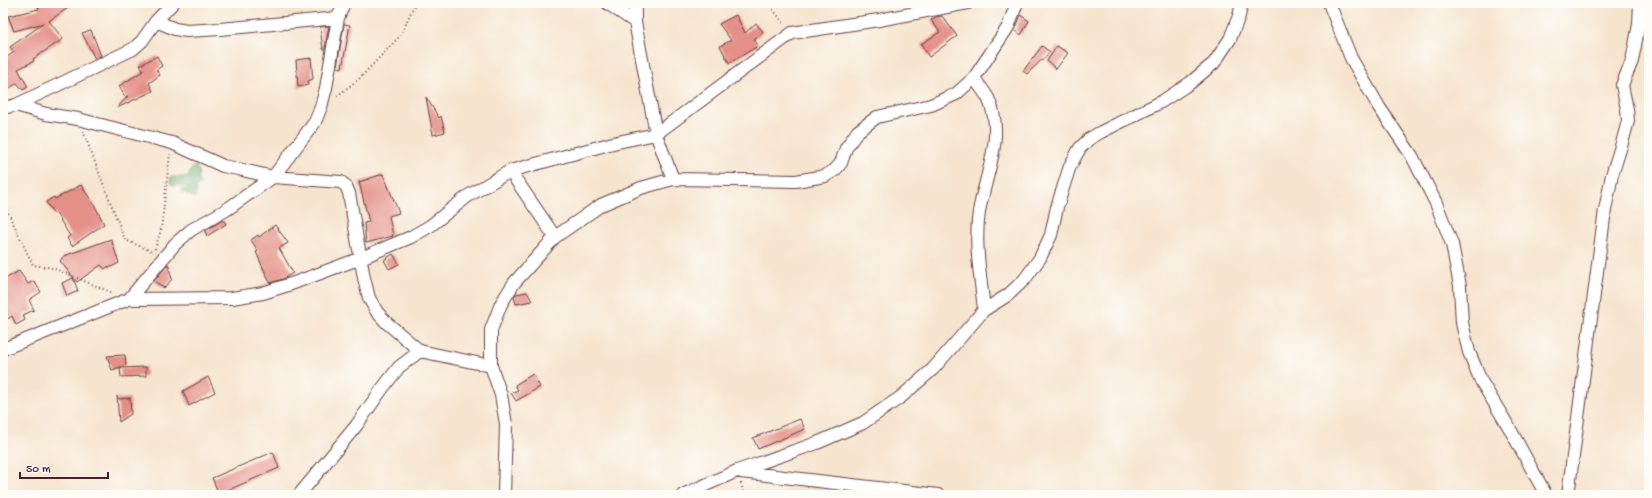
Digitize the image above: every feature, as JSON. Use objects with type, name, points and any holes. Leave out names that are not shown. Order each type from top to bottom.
[{"type":"street","points":[[3,108],[16,105],[133,49],[142,42],[156,21],[172,3]]},
{"type":"street","points":[[128,299],[176,244],[201,224],[226,210],[273,177],[315,122],[321,107],[338,18],[344,3]]},
{"type":"street","points":[[607,3],[634,22]]},
{"type":"street","points":[[635,3],[634,22],[656,134],[673,179]]},
{"type":"street","points":[[3,349],[128,299],[232,298],[264,293],[361,258],[411,238],[430,226],[468,196],[510,170],[613,142],[656,134],[792,33],[879,20],[968,3]]},
{"type":"street","points":[[504,495],[506,424],[501,395],[491,366],[491,330],[501,304],[514,282],[555,237],[601,205],[641,188],[673,179],[796,181],[826,176],[835,170],[841,162],[846,148],[858,131],[876,117],[931,105],[956,94],[974,78],[1008,27],[1017,3]]},
{"type":"street","points":[[683,495],[738,471],[817,443],[863,423],[901,397],[933,369],[984,310],[1008,295],[1025,279],[1040,258],[1051,235],[1057,207],[1070,166],[1080,148],[1089,139],[1100,132],[1161,102],[1190,84],[1214,63],[1230,39],[1239,16],[1242,3]]},
{"type":"street","points":[[1329,3],[1351,58],[1379,107],[1412,156],[1436,203],[1452,244],[1460,286],[1462,323],[1469,352],[1481,381],[1510,429],[1546,495]]},
{"type":"street","points":[[1568,495],[1605,210],[1612,175],[1628,121],[1622,86],[1632,61],[1640,24],[1640,3]]},
{"type":"street","points":[[156,21],[174,29],[187,31],[338,18]]},
{"type":"street","points":[[974,78],[989,103],[994,121],[995,139],[979,213],[979,263],[984,310]]},
{"type":"street","points":[[16,105],[46,114],[78,119],[172,143],[223,166],[273,177],[341,182],[346,186],[349,193],[369,298],[377,312],[387,324],[420,351],[491,366]]},
{"type":"street","points":[[510,170],[555,237]]},
{"type":"street","points":[[299,495],[356,426],[399,367],[420,351]]},
{"type":"street","points":[[738,471],[938,495]]},
{"type":"path","points":[[321,107],[359,79],[401,35],[415,3]]},
{"type":"path","points":[[768,3],[792,33]]},
{"type":"path","points":[[78,119],[125,240],[154,252],[161,230],[172,143]]},
{"type":"path","points":[[3,202],[33,265],[53,268],[128,299]]},
{"type":"green space","points":[[196,166],[199,172],[198,180],[202,184],[195,188],[197,192],[195,198],[182,192],[181,189],[186,189],[187,187],[177,185],[174,186],[170,183],[171,177],[188,177],[192,168]]},
{"type":"building","points":[[37,3],[75,3],[49,21],[63,39],[33,59],[34,61],[18,69],[28,87],[23,90],[17,83],[10,88],[3,79],[10,73],[3,63],[3,60],[14,52],[10,47],[44,23],[14,31],[8,16],[39,9]]},
{"type":"building","points":[[736,15],[745,33],[756,23],[763,32],[754,39],[758,46],[729,63],[720,46],[731,40],[719,24]]},
{"type":"building","points":[[1021,15],[1029,21],[1021,35],[1015,30]]},
{"type":"building","points":[[942,16],[957,36],[929,57],[921,44],[940,32],[931,20]]},
{"type":"building","points":[[344,24],[350,25],[342,68],[337,67]]},
{"type":"building","points":[[329,26],[325,49],[323,49],[320,27]]},
{"type":"building","points":[[91,30],[101,56],[95,59],[82,33]]},
{"type":"building","points":[[1042,46],[1050,52],[1027,74],[1023,71]]},
{"type":"building","points":[[1057,46],[1068,53],[1056,69],[1047,61]]},
{"type":"building","points":[[157,56],[162,66],[156,70],[160,75],[149,83],[153,91],[117,108],[128,96],[125,97],[119,86],[143,71],[140,65]]},
{"type":"building","points":[[311,58],[313,79],[308,81],[308,85],[298,87],[296,60]]},
{"type":"building","points":[[426,97],[439,118],[441,116],[445,132],[433,135]]},
{"type":"building","points":[[383,174],[399,213],[389,216],[393,236],[366,243],[364,223],[369,222],[359,182]]},
{"type":"building","points":[[81,185],[95,206],[104,224],[72,246],[67,238],[70,236],[56,213],[54,214],[46,202],[54,197],[55,199]]},
{"type":"building","points":[[223,220],[226,224],[207,236],[205,231]]},
{"type":"building","points":[[275,225],[288,243],[279,248],[293,273],[283,279],[270,283],[256,252],[258,251],[251,240],[258,235],[259,237]]},
{"type":"building","points":[[111,239],[119,263],[109,268],[108,266],[105,269],[101,265],[77,282],[60,261],[64,256]]},
{"type":"building","points":[[393,254],[399,264],[389,269],[384,260]]},
{"type":"building","points":[[168,264],[172,279],[164,288],[154,281]]},
{"type":"building","points":[[19,271],[28,284],[34,281],[41,292],[29,300],[34,310],[23,315],[25,320],[16,325],[12,316],[3,322],[3,280]]},
{"type":"building","points":[[73,278],[78,291],[67,296],[62,283]]},
{"type":"building","points":[[527,292],[532,301],[516,304],[514,297],[516,294]]},
{"type":"building","points":[[125,355],[126,365],[112,370],[107,356]]},
{"type":"building","points":[[146,367],[146,376],[121,377],[120,368]]},
{"type":"building","points":[[533,374],[540,387],[516,401],[511,393],[518,390],[515,385]]},
{"type":"building","points":[[208,377],[215,392],[189,406],[183,391]]},
{"type":"building","points":[[117,396],[119,399],[130,398],[131,414],[119,422]]},
{"type":"building","points":[[800,419],[805,429],[758,449],[753,438]]},
{"type":"building","points":[[273,452],[279,468],[219,494],[212,478]]}]
